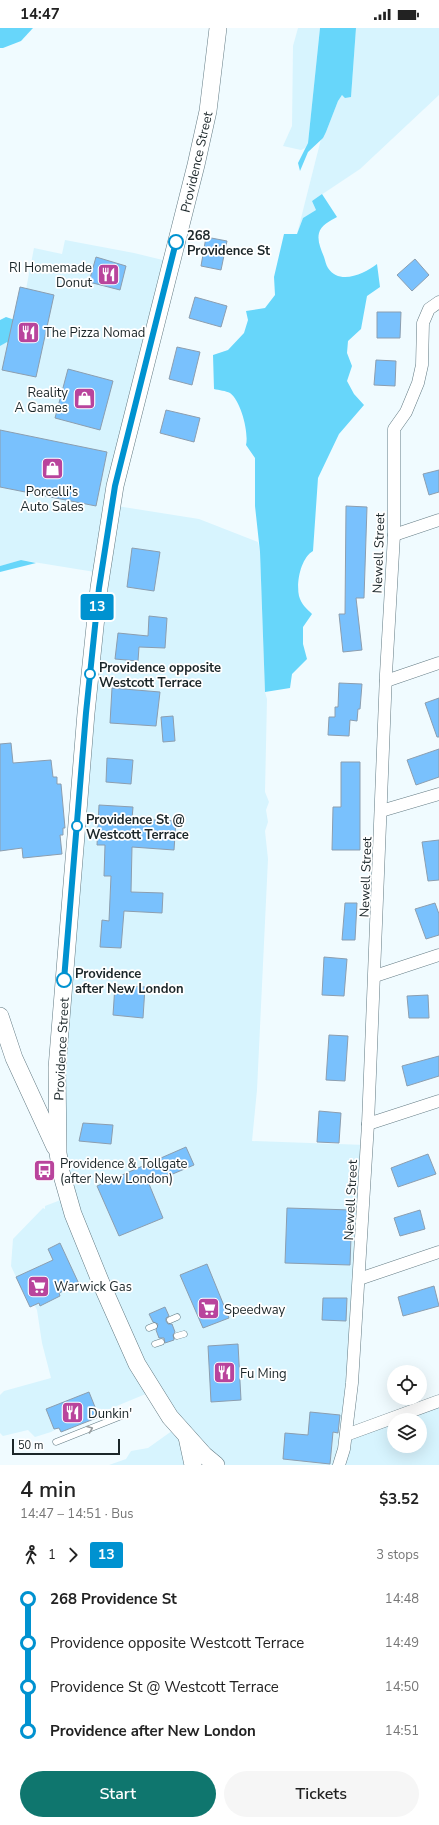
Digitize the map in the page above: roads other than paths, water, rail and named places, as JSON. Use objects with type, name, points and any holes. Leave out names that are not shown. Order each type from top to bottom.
[{"type":"main road","name":"Providence Street","points":[[216,1465],[187,1437],[170,1417],[137,1364],[101,1283],[73,1214],[61,1172],[58,1153],[57,1068],[86,713],[99,588],[115,486],[198,157],[208,111],[218,28]]},
{"type":"main road","points":[[0,1016],[14,1058],[58,1153]]},
{"type":"main road","points":[[187,1437],[192,1465]]},
{"type":"street","name":"Newell Street","points":[[339,1465],[344,1449],[352,1384],[368,1124],[386,681],[394,535],[394,429],[406,412],[418,383],[422,365],[423,323],[429,309],[439,302]]},
{"type":"street","points":[[394,535],[439,520]]},
{"type":"street","points":[[386,681],[439,663]]},
{"type":"street","points":[[381,811],[439,794]]},
{"type":"street","points":[[375,976],[439,955]]},
{"type":"street","points":[[368,1124],[439,1101]]},
{"type":"street","points":[[359,1279],[439,1252]]},
{"type":"street","points":[[346,1435],[439,1401]]},
{"type":"lane","points":[[170,1320],[177,1317]]},
{"type":"lane","points":[[177,1336],[184,1334]]},
{"type":"lane","points":[[56,1442],[124,1415]]},
{"type":"place","name":"268 Providence St","points":[[176,242]]},
{"type":"place","name":"RI Homemade Donut","points":[[108,274]]},
{"type":"place","name":"The Pizza Nomad","points":[[28,332]]},
{"type":"place","name":"Reality A Games","points":[[84,399]]},
{"type":"place","name":"Porcelli's Auto Sales","points":[[52,469]]},
{"type":"place","name":"Providence opposite Westcott Terrace","points":[[90,674]]},
{"type":"place","name":"Providence St @ Westcott Terrace","points":[[77,826]]},
{"type":"place","name":"Providence after New London","points":[[64,980]]},
{"type":"place","name":"Providence & Tollgate (after New London)","points":[[44,1170]]},
{"type":"place","name":"Warwick Gas","points":[[38,1286]]},
{"type":"place","name":"Speedway","points":[[208,1309]]},
{"type":"place","name":"Fu Ming","points":[[225,1373]]},
{"type":"place","name":"Dunkin'","points":[[72,1413]]}]
